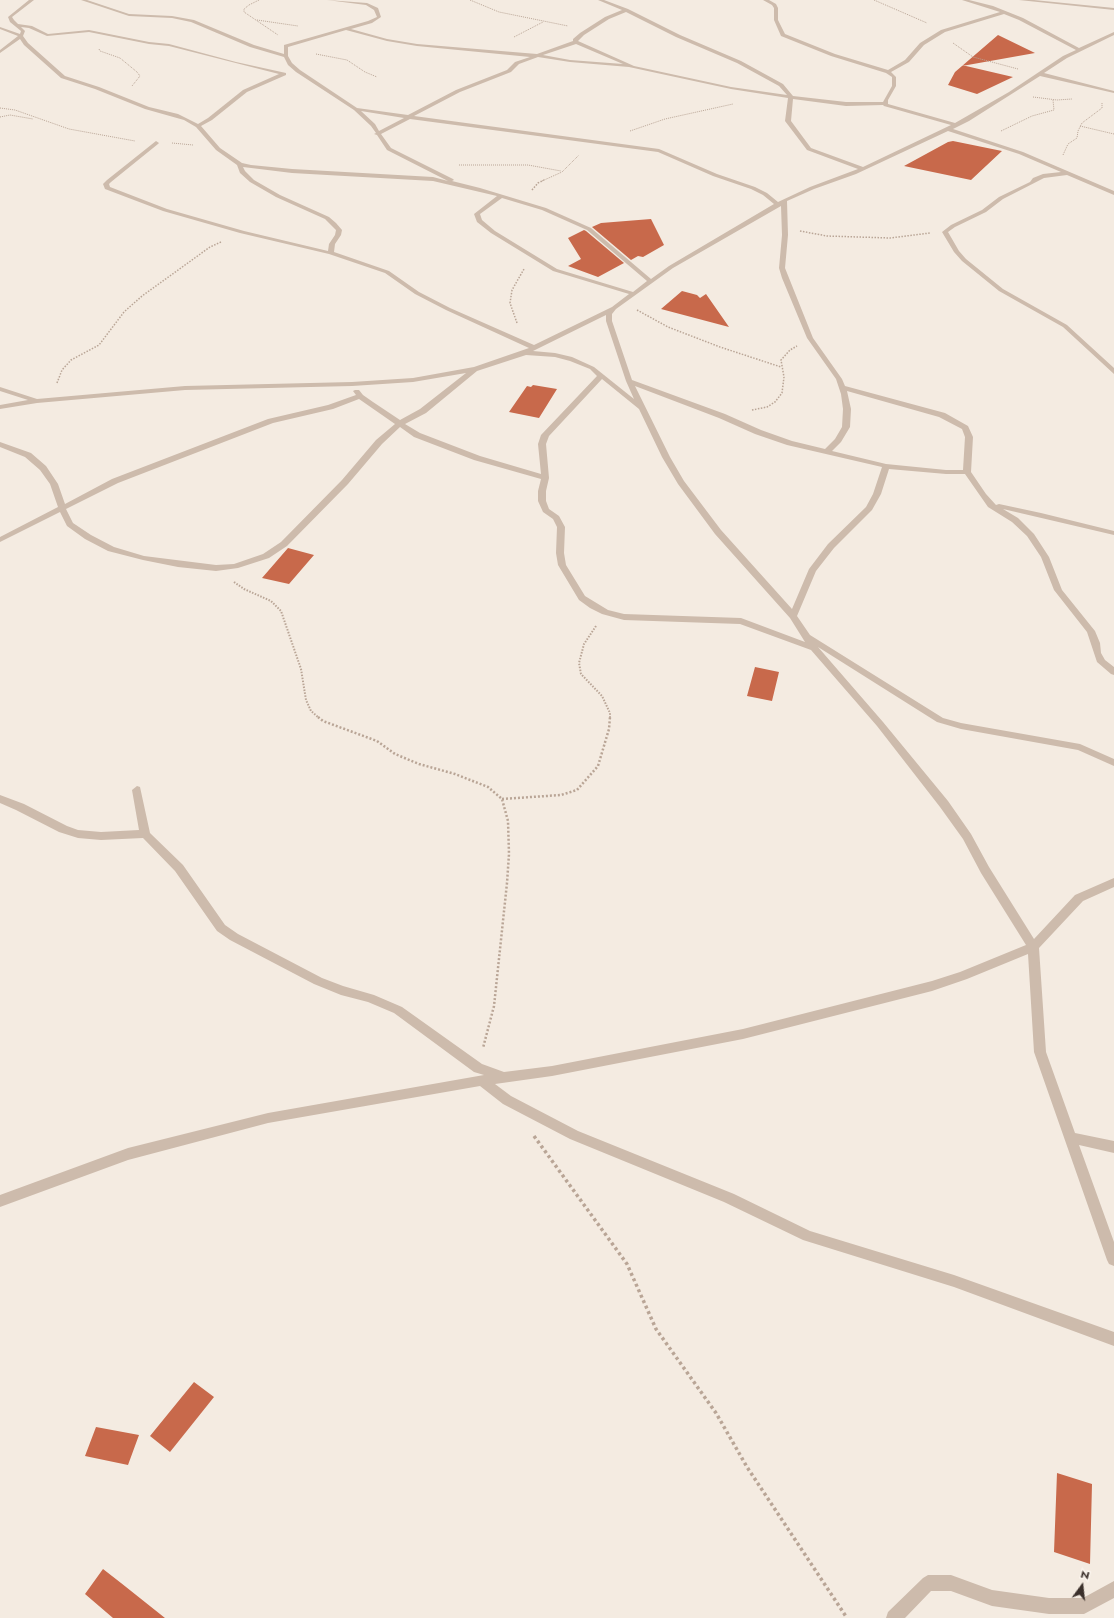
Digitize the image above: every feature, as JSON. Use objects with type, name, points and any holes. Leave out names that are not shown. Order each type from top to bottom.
[{"type":"street","points":[[0,52],[21,36],[23,31],[12,21],[10,17],[32,0]]},
{"type":"street","points":[[83,0],[129,14],[178,18],[192,21],[252,46],[286,56]]},
{"type":"street","points":[[329,0],[367,4],[376,9],[379,17],[376,20],[286,46],[286,56],[290,64],[298,71],[356,109],[373,125],[377,134],[389,149],[459,184]]},
{"type":"street","points":[[600,0],[626,10],[678,36],[739,62],[781,86],[791,98],[788,121],[809,149],[863,169]]},
{"type":"street","points":[[766,0],[774,4],[776,8],[776,20],[783,34],[788,38],[888,72],[894,77],[894,86],[885,103]]},
{"type":"street","points":[[964,0],[1004,12],[1079,50]]},
{"type":"street","points":[[989,0],[991,7]]},
{"type":"street","points":[[1021,0],[1114,10]]},
{"type":"street","points":[[576,42],[577,37],[626,10]]},
{"type":"street","points":[[888,72],[907,61],[922,44],[941,32],[1004,12]]},
{"type":"street","points":[[18,25],[30,27],[47,35],[86,31],[183,48],[235,63],[283,74]]},
{"type":"street","points":[[0,28],[11,30],[21,36],[26,44],[63,77],[124,98],[147,108],[176,115],[198,126],[218,149],[240,164],[273,170],[406,177],[459,184],[522,202],[571,220],[589,229],[651,282]]},
{"type":"street","points":[[344,29],[387,40],[462,50],[540,56],[570,61],[633,66],[731,88],[791,98],[846,104],[885,103],[891,107],[923,115],[981,140],[1021,152],[1055,166],[1114,194]]},
{"type":"street","points":[[0,407],[54,399],[185,388],[352,384],[413,380],[476,369],[524,353],[614,308],[690,255],[781,203],[812,188],[863,169],[967,120],[1079,50],[1114,33]]},
{"type":"street","points":[[377,134],[458,91],[509,71],[517,63],[576,42],[633,66]]},
{"type":"street","points":[[198,126],[210,119],[245,91],[283,74],[298,71]]},
{"type":"street","points":[[1040,74],[1114,92]]},
{"type":"street","points":[[356,109],[485,129],[600,142],[659,151],[715,175],[753,188],[781,203]]},
{"type":"street","points":[[156,143],[109,181],[106,184],[107,188],[165,210],[242,232],[331,253],[387,272],[418,293],[448,309],[534,348]]},
{"type":"street","points":[[240,164],[242,172],[252,181],[278,196],[327,218],[334,224],[339,230],[332,244],[331,253]]},
{"type":"street","points":[[1068,173],[1043,176],[1035,179],[1032,183],[1009,193],[992,206],[965,219],[945,232],[957,252],[980,274],[1001,290],[1065,326],[1114,372]]},
{"type":"street","points":[[501,196],[484,207],[477,214],[477,217],[493,232],[555,270],[634,294]]},
{"type":"street","points":[[781,203],[784,227],[782,268],[790,292],[810,338],[839,379],[845,394],[847,409],[846,427],[838,440],[827,451]]},
{"type":"street","points":[[614,308],[609,314],[608,321],[629,381],[666,457],[686,488],[718,532],[793,616],[808,636],[814,648],[880,724],[944,804],[967,837],[985,870],[1033,947],[1040,1052],[1114,1260]]},
{"type":"street","points":[[524,353],[544,353],[572,359],[592,368],[644,411]]},
{"type":"street","points":[[0,444],[28,455],[43,468],[54,484],[62,508],[70,524],[88,537],[111,550],[143,558],[216,568],[235,566],[266,556],[284,544],[345,482],[379,442],[400,423],[423,411],[476,369]]},
{"type":"street","points":[[602,375],[545,435],[542,444],[545,478],[542,491],[542,501],[546,510],[556,518],[561,527],[562,534],[560,553],[562,565],[582,598],[605,612],[624,617],[741,621],[814,648]]},
{"type":"street","points":[[629,381],[722,416],[758,432],[790,443],[886,466],[946,472],[967,472]]},
{"type":"street","points":[[352,384],[360,396],[386,416],[400,423],[417,435],[477,458],[545,478]]},
{"type":"street","points":[[842,387],[942,415],[965,428],[969,436],[967,472],[991,505],[1015,520],[1030,534],[1045,557],[1058,590],[1092,631],[1096,643],[1097,653],[1101,662],[1114,672]]},
{"type":"street","points":[[0,389],[37,401]]},
{"type":"street","points":[[0,540],[115,481],[271,422],[330,407],[360,396]]},
{"type":"street","points":[[793,616],[812,571],[831,546],[869,508],[877,494],[886,466]]},
{"type":"street","points":[[991,505],[1041,515],[1114,533]]},
{"type":"street","points":[[808,636],[940,720],[961,726],[1080,747],[1114,763]]},
{"type":"street","points":[[137,790],[145,834],[179,868],[221,928],[234,937],[318,981],[341,990],[370,998],[398,1010],[478,1068],[504,1077]]},
{"type":"street","points":[[0,800],[20,807],[63,829],[78,834],[101,836],[145,834]]},
{"type":"street","points":[[0,1201],[128,1154],[268,1118],[504,1077],[552,1071],[743,1034],[932,986],[963,976],[1033,947],[1079,898],[1114,882]]},
{"type":"street","points":[[482,1081],[507,1100],[574,1135],[729,1198],[808,1236],[954,1281],[1114,1339]]},
{"type":"street","points":[[1070,1137],[1114,1147]]},
{"type":"street","points":[[894,1618],[928,1583],[951,1583],[992,1598],[1050,1606],[1084,1606],[1114,1589]]},
{"type":"path","points":[[259,0],[248,5],[244,9],[248,16],[277,34],[286,46]]},
{"type":"path","points":[[470,0],[491,9],[544,22],[592,28]]},
{"type":"path","points":[[874,0],[898,9],[941,32],[965,53],[973,57],[1040,74]]},
{"type":"path","points":[[255,20],[304,27],[326,34]]},
{"type":"path","points":[[114,36],[97,46],[100,51],[120,58],[140,76],[124,98]]},
{"type":"path","points":[[286,56],[316,54],[332,56],[347,60],[377,77]]},
{"type":"path","points":[[1011,93],[1053,100],[1072,99]]},
{"type":"path","points":[[1055,166],[1068,144],[1077,138],[1079,126],[1102,108],[1103,104],[1099,99]]},
{"type":"path","points":[[981,140],[1032,116],[1054,110],[1053,100]]},
{"type":"path","points":[[522,202],[538,183],[562,172],[585,149],[600,142],[665,119],[718,107],[739,104]]},
{"type":"path","points":[[0,108],[14,110],[39,120],[69,129],[144,143],[182,143],[218,149]]},
{"type":"path","points":[[0,117],[10,115],[39,120]]},
{"type":"path","points":[[1079,126],[1114,134]]},
{"type":"path","points":[[456,165],[524,165],[562,172]]},
{"type":"path","points":[[784,227],[808,234],[827,236],[890,238],[945,232]]},
{"type":"path","points":[[54,399],[56,386],[62,370],[71,360],[99,345],[124,312],[169,275],[210,247],[242,232]]},
{"type":"path","points":[[520,341],[515,314],[510,303],[512,290],[517,277],[532,257]]},
{"type":"path","points":[[624,301],[647,317],[668,327],[720,347],[781,367]]},
{"type":"path","points":[[722,416],[767,407],[775,402],[782,393],[784,386],[781,360],[790,350],[810,338]]},
{"type":"path","points":[[216,568],[244,589],[271,601],[281,612],[301,668],[306,700],[311,711],[323,721],[377,741],[395,754],[419,764],[455,774],[488,787],[502,799],[508,821],[509,854],[507,884],[494,1006],[478,1068]]},
{"type":"path","points":[[502,799],[561,795],[577,790],[598,766],[609,729],[610,713],[602,696],[581,674],[578,663],[584,644],[605,612]]},
{"type":"path","points":[[529,1130],[627,1264],[656,1329],[716,1413],[747,1466],[847,1618]]},
{"type":"building","points":[[998,35],[1035,53],[962,66]]},
{"type":"building","points":[[962,66],[1013,77],[977,94],[948,85],[955,72]]},
{"type":"building","points":[[953,141],[1002,151],[971,180],[904,166],[948,142]]},
{"type":"building","points":[[651,219],[664,245],[643,257],[638,256],[631,260],[592,227],[601,223]]},
{"type":"building","points":[[584,230],[624,263],[598,277],[568,266],[581,259],[568,238]]},
{"type":"building","points":[[682,291],[697,295],[700,298],[706,294],[729,327],[661,309]]},
{"type":"building","points":[[533,385],[557,389],[539,418],[509,412],[527,386],[531,387]]},
{"type":"building","points":[[288,548],[314,555],[289,584],[262,578]]},
{"type":"building","points":[[755,667],[779,672],[772,701],[747,696]]},
{"type":"building","points":[[194,1382],[214,1397],[170,1452],[150,1436]]},
{"type":"building","points":[[96,1427],[139,1435],[128,1465],[85,1456]]},
{"type":"building","points":[[1057,1473],[1092,1484],[1090,1564],[1054,1552]]},
{"type":"building","points":[[103,1569],[165,1618],[113,1618],[85,1594]]}]
